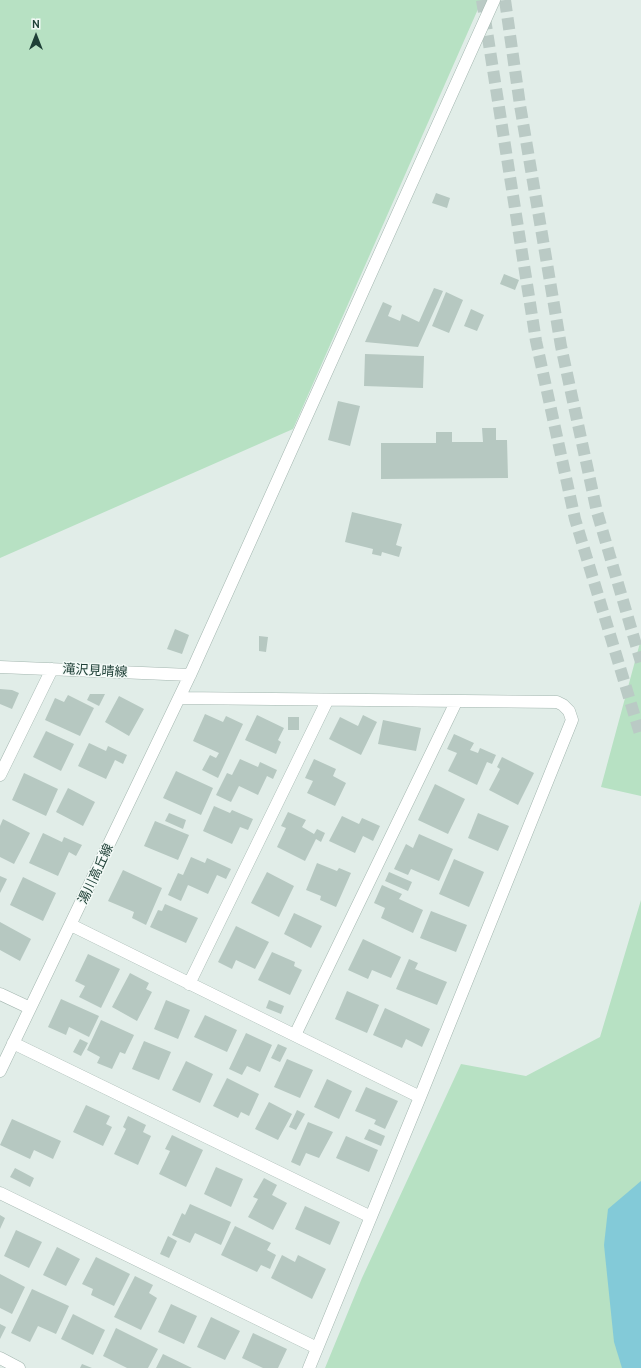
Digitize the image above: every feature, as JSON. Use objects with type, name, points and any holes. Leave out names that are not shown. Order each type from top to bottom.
[{"type":"street","name":"湯川高丘線","points":[[0,1071],[190,676],[494,0]]},
{"type":"street","name":"滝沢見晴線","points":[[0,667],[190,676]]},
{"type":"street","points":[[0,775],[52,669]]},
{"type":"street","points":[[179,698],[557,702],[569,711],[572,720],[420,1097],[308,1368]]},
{"type":"street","points":[[189,984],[327,700]]},
{"type":"street","points":[[295,1035],[456,702]]},
{"type":"street","points":[[71,926],[420,1097]]},
{"type":"street","points":[[0,994],[30,1008]]},
{"type":"street","points":[[13,1043],[371,1217]]},
{"type":"street","points":[[0,1193],[317,1348]]},
{"type":"street","points":[[0,1358],[20,1368]]},
{"type":"green space","points":[[0,0],[482,0],[293,429],[0,558]]},
{"type":"green space","points":[[641,639],[641,796],[601,787]]},
{"type":"green space","points":[[641,900],[641,1368],[325,1368],[362,1278],[461,1064],[526,1076],[600,1037]]},
{"type":"water","points":[[641,1181],[641,1368],[622,1368],[614,1342],[604,1245],[608,1209]]},
{"type":"building","points":[[436,193],[450,198],[447,208],[432,203]]},
{"type":"building","points":[[504,274],[519,280],[515,290],[500,284]]},
{"type":"building","points":[[434,288],[443,291],[418,347],[365,342],[383,302],[392,306],[388,316],[400,321],[402,314],[419,322]]},
{"type":"building","points":[[446,292],[463,300],[449,333],[432,326]]},
{"type":"building","points":[[471,309],[484,315],[477,331],[464,326]]},
{"type":"building","points":[[365,354],[424,356],[423,388],[364,386]]},
{"type":"building","points":[[338,401],[360,406],[350,446],[328,440]]},
{"type":"building","points":[[482,428],[496,428],[496,440],[507,440],[508,478],[381,479],[381,443],[436,443],[436,432],[452,432],[452,442],[483,442]]},
{"type":"building","points":[[352,512],[402,524],[396,545],[402,547],[399,557],[382,552],[381,556],[372,554],[373,549],[345,542]]},
{"type":"building","points":[[175,629],[189,635],[182,654],[167,649]]},
{"type":"building","points":[[259,636],[268,637],[266,652],[259,651]]},
{"type":"building","points":[[0,689],[12,690],[19,693],[12,709],[0,704]]},
{"type":"building","points":[[90,694],[105,694],[99,706],[87,700]]},
{"type":"building","points":[[68,695],[94,708],[80,736],[45,720],[55,698],[64,702]]},
{"type":"building","points":[[119,696],[144,709],[129,736],[105,722]]},
{"type":"building","points":[[205,714],[223,722],[226,716],[243,724],[218,778],[202,770],[210,755],[216,758],[219,753],[193,741]]},
{"type":"building","points":[[257,715],[284,728],[278,740],[281,742],[276,754],[245,740]]},
{"type":"building","points":[[363,715],[377,722],[361,755],[329,739],[340,717],[358,726]]},
{"type":"building","points":[[288,717],[299,717],[299,730],[288,730]]},
{"type":"building","points":[[383,720],[421,728],[416,751],[378,744]]},
{"type":"building","points":[[46,731],[74,744],[61,771],[33,757]]},
{"type":"building","points":[[454,734],[474,743],[470,750],[478,753],[480,748],[496,755],[492,764],[487,762],[477,785],[448,771],[457,753],[447,749]]},
{"type":"building","points":[[89,743],[106,751],[108,746],[127,755],[123,764],[115,760],[106,779],[78,766]]},
{"type":"building","points":[[502,757],[534,773],[518,805],[489,790],[500,769],[497,767]]},
{"type":"building","points":[[240,759],[258,767],[260,762],[277,770],[273,779],[267,776],[258,795],[239,786],[231,802],[216,795],[227,773],[232,775]]},
{"type":"building","points":[[314,759],[336,769],[333,776],[346,783],[335,806],[307,793],[313,781],[305,778]]},
{"type":"building","points":[[176,771],[213,788],[201,815],[163,798]]},
{"type":"building","points":[[24,773],[58,789],[46,816],[12,800]]},
{"type":"building","points":[[435,784],[465,799],[448,834],[418,820]]},
{"type":"building","points":[[68,788],[95,802],[83,826],[56,812]]},
{"type":"building","points":[[214,806],[230,813],[232,810],[253,819],[248,830],[240,827],[232,844],[203,831]]},
{"type":"building","points":[[288,812],[306,820],[302,827],[314,834],[317,829],[325,833],[321,842],[316,839],[305,861],[277,847],[286,828],[281,826]]},
{"type":"building","points":[[169,813],[186,820],[183,829],[165,821]]},
{"type":"building","points":[[478,813],[509,826],[498,851],[468,838]]},
{"type":"building","points":[[342,816],[359,824],[362,818],[380,826],[373,841],[363,836],[355,853],[329,841]]},
{"type":"building","points":[[3,819],[30,833],[14,864],[0,857],[0,826]]},
{"type":"building","points":[[155,821],[189,835],[178,860],[144,846]]},
{"type":"building","points":[[43,833],[62,842],[64,837],[82,845],[76,856],[69,852],[58,876],[29,863]]},
{"type":"building","points":[[419,834],[453,849],[439,881],[411,869],[408,875],[394,869],[406,844],[413,848]]},
{"type":"building","points":[[191,857],[205,863],[207,858],[231,869],[226,879],[217,875],[208,894],[188,885],[181,901],[168,895],[178,873],[183,875]]},
{"type":"building","points":[[454,859],[484,872],[469,907],[439,894]]},
{"type":"building","points":[[317,863],[337,871],[339,868],[351,873],[336,907],[320,900],[321,896],[306,890]]},
{"type":"building","points":[[123,870],[162,888],[146,925],[132,918],[134,912],[108,901]]},
{"type":"building","points":[[267,872],[294,886],[279,917],[251,903]]},
{"type":"building","points":[[389,872],[412,882],[408,891],[385,881]]},
{"type":"building","points":[[0,876],[7,879],[0,893]]},
{"type":"building","points":[[23,877],[56,893],[43,921],[10,905]]},
{"type":"building","points":[[382,885],[402,894],[399,899],[423,910],[413,933],[381,918],[385,908],[374,903]]},
{"type":"building","points":[[165,904],[198,918],[186,943],[150,927],[158,910],[162,911]]},
{"type":"building","points":[[431,911],[467,925],[456,952],[420,938]]},
{"type":"building","points":[[294,913],[322,926],[311,948],[284,934]]},
{"type":"building","points":[[0,922],[31,939],[20,961],[0,950]]},
{"type":"building","points":[[236,926],[269,942],[255,969],[236,960],[232,969],[218,962]]},
{"type":"building","points":[[363,939],[401,957],[391,978],[372,970],[368,979],[348,970]]},
{"type":"building","points":[[272,952],[295,962],[294,966],[302,970],[290,995],[258,980]]},
{"type":"building","points":[[88,954],[120,969],[101,1008],[79,997],[85,986],[75,981]]},
{"type":"building","points":[[409,959],[418,963],[415,969],[447,982],[437,1005],[396,989]]},
{"type":"building","points":[[130,973],[149,983],[146,989],[152,992],[137,1021],[112,1007]]},
{"type":"building","points":[[347,991],[379,1005],[367,1033],[335,1019]]},
{"type":"building","points":[[61,999],[99,1016],[89,1037],[69,1027],[66,1035],[48,1027]]},
{"type":"building","points":[[166,1000],[190,1010],[178,1039],[154,1029]]},
{"type":"building","points":[[269,1000],[284,1006],[281,1014],[266,1008]]},
{"type":"building","points":[[385,1008],[430,1029],[422,1047],[406,1039],[402,1048],[373,1035]]},
{"type":"building","points":[[205,1015],[237,1030],[227,1052],[194,1037]]},
{"type":"building","points":[[101,1020],[134,1035],[125,1054],[120,1052],[112,1069],[97,1063],[100,1057],[87,1050]]},
{"type":"building","points":[[246,1033],[272,1045],[260,1072],[247,1066],[242,1075],[229,1069]]},
{"type":"building","points":[[80,1039],[88,1043],[81,1056],[73,1052]]},
{"type":"building","points":[[144,1041],[171,1052],[159,1080],[132,1069]]},
{"type":"building","points":[[278,1044],[287,1048],[280,1062],[271,1058]]},
{"type":"building","points":[[287,1059],[313,1070],[300,1098],[274,1087]]},
{"type":"building","points":[[186,1061],[213,1074],[200,1103],[172,1090]]},
{"type":"building","points":[[227,1078],[259,1094],[249,1116],[241,1112],[238,1118],[213,1106]]},
{"type":"building","points":[[327,1079],[352,1091],[339,1119],[314,1107]]},
{"type":"building","points":[[366,1087],[398,1101],[385,1129],[374,1124],[376,1120],[355,1111]]},
{"type":"building","points":[[269,1102],[292,1114],[278,1140],[255,1129]]},
{"type":"building","points":[[86,1105],[110,1116],[106,1124],[112,1127],[103,1146],[73,1132]]},
{"type":"building","points":[[297,1110],[305,1114],[296,1130],[289,1127]]},
{"type":"building","points":[[128,1116],[146,1125],[143,1132],[151,1136],[138,1165],[114,1154],[126,1129],[123,1127]]},
{"type":"building","points":[[12,1119],[61,1141],[53,1159],[34,1150],[30,1159],[0,1145]]},
{"type":"building","points":[[308,1122],[333,1132],[319,1158],[306,1153],[300,1166],[291,1162]]},
{"type":"building","points":[[369,1129],[385,1136],[381,1146],[364,1139]]},
{"type":"building","points":[[172,1135],[203,1150],[186,1187],[159,1174],[170,1151],[165,1149]]},
{"type":"building","points":[[346,1136],[378,1150],[369,1172],[336,1158]]},
{"type":"building","points":[[216,1167],[243,1179],[231,1207],[204,1194]]},
{"type":"building","points":[[15,1168],[34,1178],[30,1187],[10,1177]]},
{"type":"building","points":[[264,1178],[277,1185],[272,1195],[287,1203],[273,1230],[248,1217],[258,1199],[253,1197]]},
{"type":"building","points":[[190,1204],[231,1222],[221,1245],[195,1233],[190,1243],[172,1235],[182,1213],[185,1215]]},
{"type":"building","points":[[305,1206],[340,1222],[330,1245],[295,1229]]},
{"type":"building","points":[[0,1215],[5,1218],[0,1229]]},
{"type":"building","points":[[235,1226],[271,1243],[267,1250],[276,1255],[270,1269],[261,1265],[257,1272],[221,1255]]},
{"type":"building","points":[[16,1230],[42,1242],[29,1268],[4,1256]]},
{"type":"building","points":[[168,1236],[177,1241],[169,1258],[160,1254]]},
{"type":"building","points":[[57,1247],[80,1259],[66,1286],[43,1275]]},
{"type":"building","points":[[282,1255],[295,1262],[298,1255],[326,1269],[312,1299],[271,1278]]},
{"type":"building","points":[[96,1257],[130,1274],[114,1306],[91,1295],[93,1289],[82,1284]]},
{"type":"building","points":[[0,1274],[25,1287],[12,1314],[0,1308]]},
{"type":"building","points":[[135,1276],[153,1285],[149,1293],[157,1298],[141,1330],[114,1317]]},
{"type":"building","points":[[32,1289],[69,1306],[56,1334],[38,1326],[30,1342],[11,1333]]},
{"type":"building","points":[[171,1304],[197,1316],[184,1344],[158,1332]]},
{"type":"building","points":[[73,1314],[105,1330],[93,1355],[61,1339]]},
{"type":"building","points":[[211,1317],[240,1331],[225,1360],[197,1347]]},
{"type":"building","points":[[0,1324],[6,1327],[0,1339]]},
{"type":"building","points":[[116,1328],[158,1349],[148,1368],[127,1368],[103,1356]]},
{"type":"building","points":[[253,1333],[287,1349],[278,1368],[263,1368],[242,1358]]},
{"type":"building","points":[[163,1354],[192,1368],[156,1368]]},
{"type":"building","points":[[82,1364],[92,1368],[80,1368]]},
{"type":"tunnel","points":[[482,0],[536,341],[575,519],[641,737]]},
{"type":"tunnel","points":[[505,0],[520,105],[561,346],[597,512],[641,662]]}]
